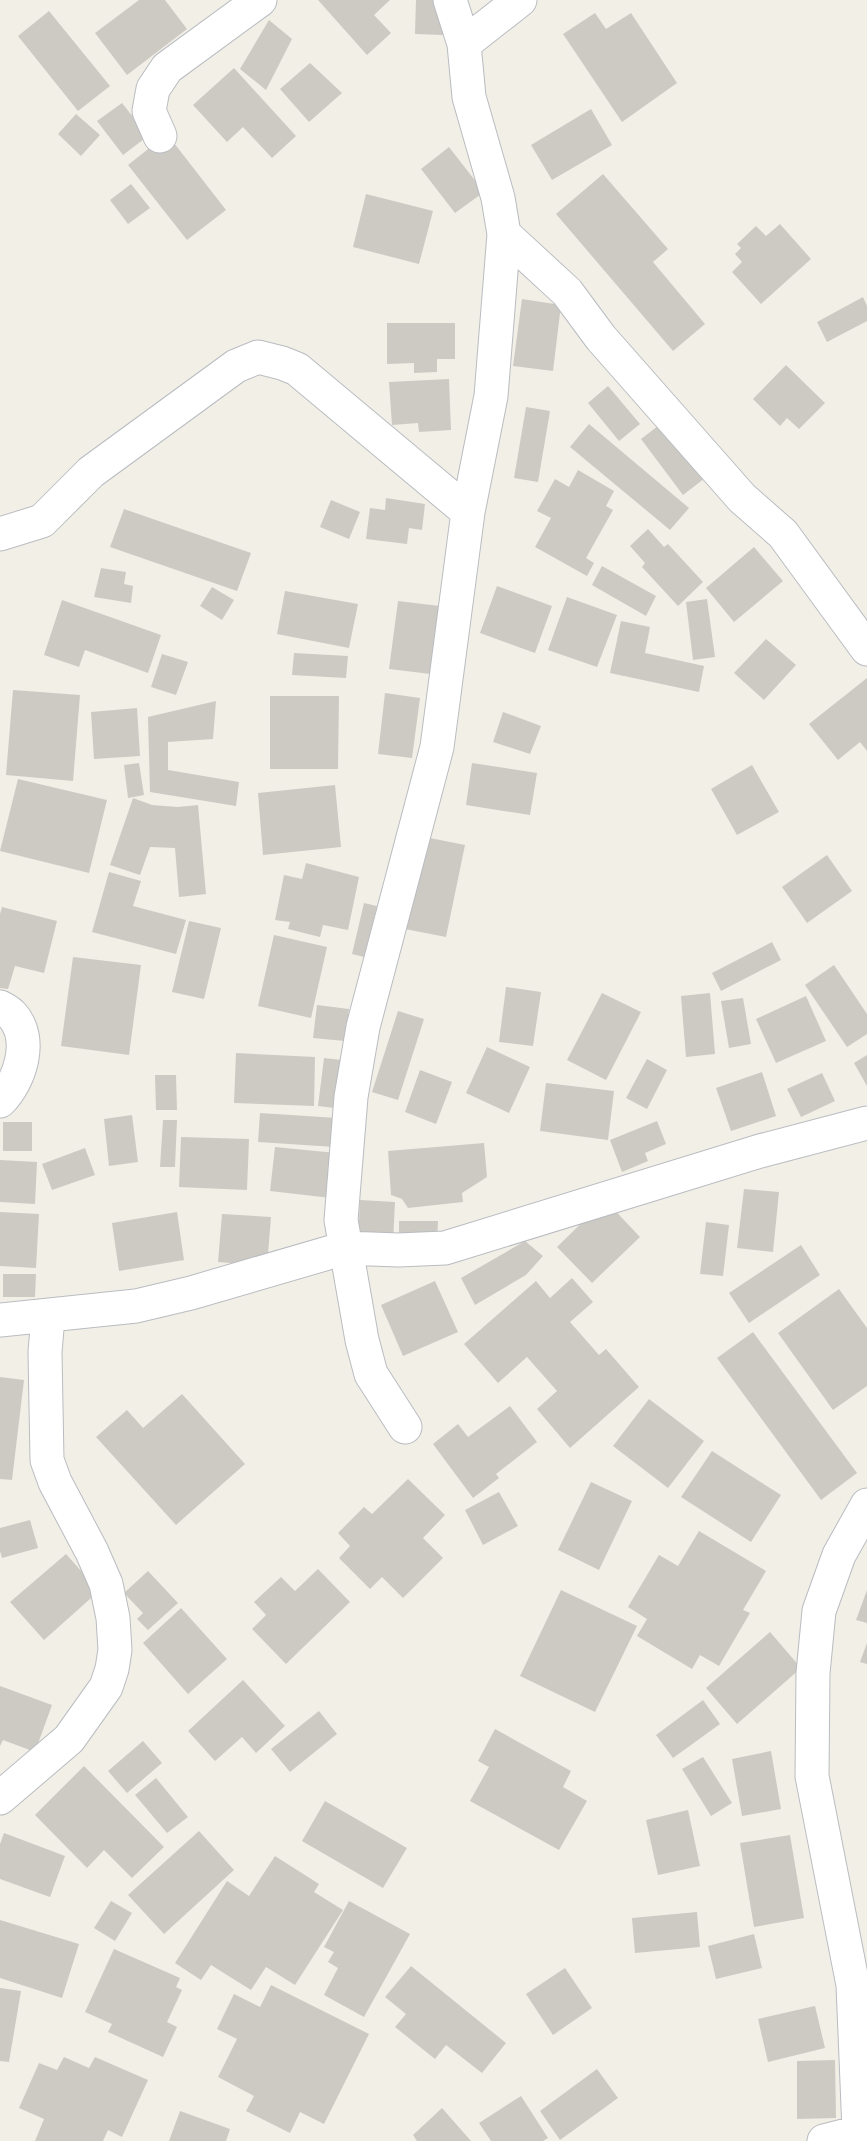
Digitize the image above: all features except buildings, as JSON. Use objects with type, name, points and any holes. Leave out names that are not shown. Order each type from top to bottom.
[{"type":"street","points":[[160,136],[149,111],[153,89],[167,68],[260,0]]},
{"type":"street","points":[[405,1427],[371,1374],[362,1340],[341,1220],[351,1097],[363,1027],[437,747],[468,512],[490,396],[504,234],[498,198],[469,97],[464,44],[450,0]]},
{"type":"street","points":[[464,44],[520,0]]},
{"type":"street","points":[[504,234],[567,292],[601,338],[742,498],[783,534],[867,649]]},
{"type":"street","points":[[0,534],[42,521],[91,472],[236,366],[258,357],[297,369],[468,512]]},
{"type":"street","points":[[0,1006],[12,1015],[19,1029],[23,1043],[23,1063],[10,1092],[0,1101]]},
{"type":"street","points":[[0,1320],[48,1317],[136,1306],[191,1293],[345,1248],[398,1250],[445,1248],[760,1151],[867,1123]]},
{"type":"street","points":[[0,1798],[69,1739],[106,1687],[115,1650],[113,1618],[106,1584],[55,1482],[47,1460],[45,1352],[48,1317]]},
{"type":"street","points":[[824,2141],[863,2130],[853,1985],[812,1776],[813,1696],[819,1611],[839,1555],[867,1505]]}]
